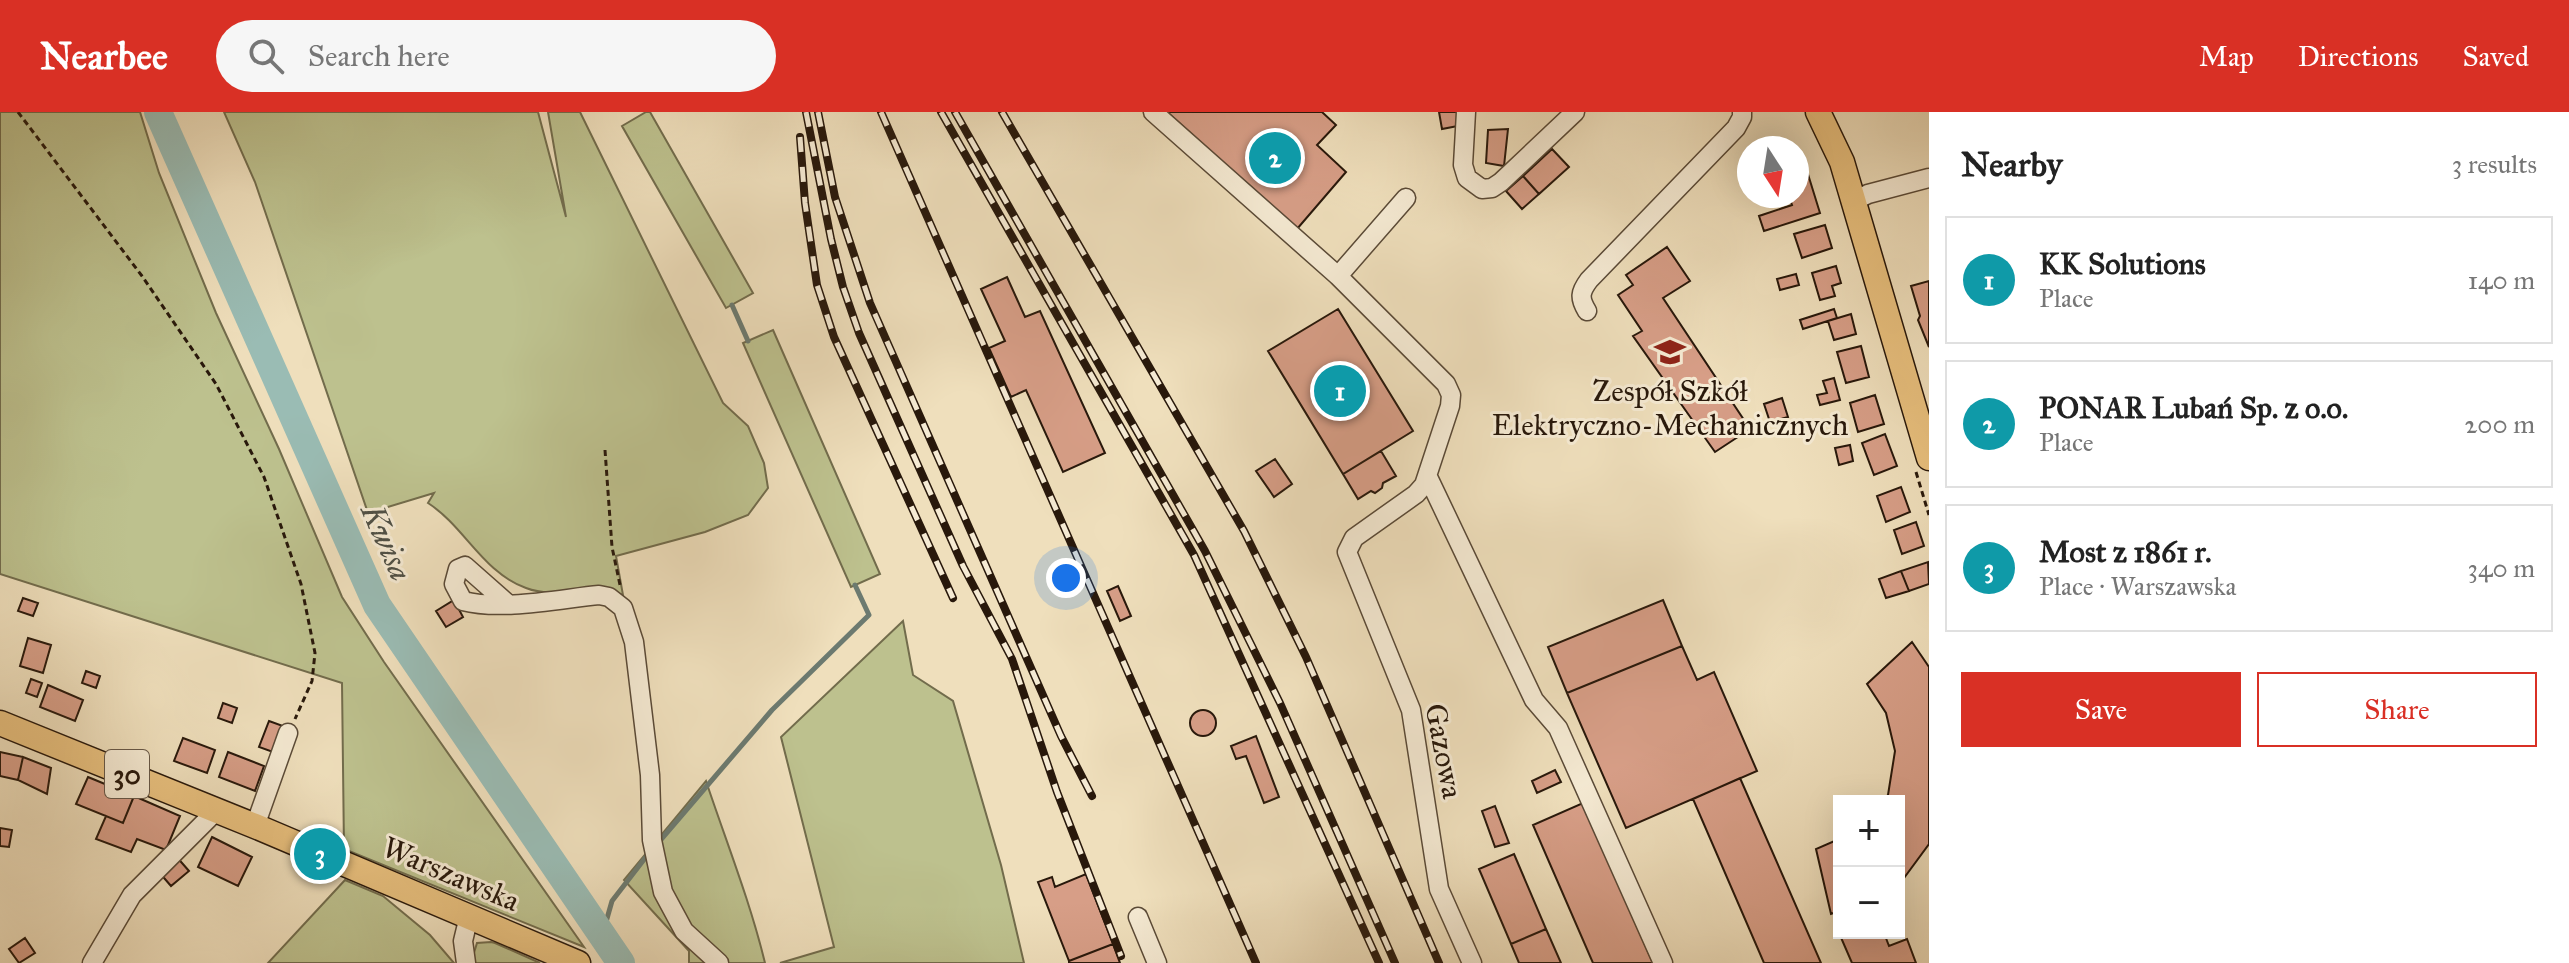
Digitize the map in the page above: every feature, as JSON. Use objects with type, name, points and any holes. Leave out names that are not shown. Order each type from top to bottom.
[{"type":"main road","points":[[1818,112],[1842,162],[1929,458]]},
{"type":"main road","name":"30","points":[[0,723],[255,826]]},
{"type":"main road","name":"Warszawska","points":[[255,826],[578,963]]},
{"type":"street","points":[[1153,112],[1338,276],[1449,390],[1450,406],[1428,477],[1534,700],[1558,728],[1663,963]]},
{"type":"street","points":[[1466,112],[1463,165],[1467,178],[1482,189],[1492,188],[1501,182],[1575,112]]},
{"type":"street","points":[[1587,311],[1581,291],[1589,280],[1736,128],[1742,112]]},
{"type":"street","points":[[1854,201],[1868,194],[1929,178]]},
{"type":"street","points":[[1338,276],[1406,198]]},
{"type":"street","name":"Gazowa","points":[[1428,477],[1416,494],[1354,538],[1347,552],[1411,710],[1439,889],[1472,963]]},
{"type":"street","points":[[508,604],[599,595],[616,601],[627,616],[639,671],[657,872],[666,900],[684,931],[719,963]]},
{"type":"street","points":[[255,826],[288,733]]},
{"type":"street","points":[[92,963],[132,895],[209,818],[213,809]]},
{"type":"street","points":[[1138,917],[1157,963]]},
{"type":"street","points":[[466,963],[463,941],[479,920]]},
{"type":"path","points":[[18,112],[142,276],[216,384],[267,485],[301,584],[315,653],[312,681],[288,733]]},
{"type":"path","points":[[605,450],[612,547],[627,616]]},
{"type":"green space","points":[[0,112],[140,112],[159,173],[216,313],[279,449],[342,597],[384,662],[584,947],[344,849],[342,683],[0,574]]},
{"type":"green space","points":[[224,112],[538,112],[566,217],[548,112],[580,112],[723,403],[748,426],[764,463],[768,488],[748,515],[705,532],[616,556],[623,595],[600,588],[536,591],[511,581],[485,560],[453,524],[428,503],[434,493],[368,513],[255,182]]},
{"type":"green space","points":[[650,112],[753,293],[726,308],[622,126]]},
{"type":"green space","points":[[773,330],[880,574],[851,587],[743,343]]},
{"type":"green space","points":[[903,621],[913,675],[953,701],[1001,865],[1024,963],[780,963],[834,947],[781,737]]},
{"type":"green space","points":[[706,781],[765,963],[689,963],[689,951],[624,880]]},
{"type":"green space","points":[[345,880],[383,896],[430,935],[454,963],[268,963]]},
{"type":"green space","points":[[491,942],[540,963],[475,963],[473,956],[477,943]]},
{"type":"building","points":[[1167,112],[1322,112],[1336,125],[1317,145],[1346,172],[1297,229]]},
{"type":"building","points":[[1439,112],[1460,112],[1463,125],[1442,129]]},
{"type":"building","points":[[1508,129],[1504,166],[1486,163],[1488,130]]},
{"type":"building","points":[[1552,149],[1569,167],[1539,194],[1523,176]]},
{"type":"building","points":[[1523,176],[1539,194],[1522,209],[1506,191]]},
{"type":"building","points":[[1809,177],[1820,213],[1764,231],[1759,216],[1783,208],[1809,208]]},
{"type":"building","points":[[1825,225],[1832,248],[1802,258],[1794,234]]},
{"type":"building","points":[[1667,247],[1690,281],[1663,298],[1750,429],[1715,452],[1633,336],[1642,331],[1618,295],[1633,285],[1626,275]]},
{"type":"building","points":[[1836,266],[1841,283],[1832,286],[1835,296],[1820,300],[1812,273]]},
{"type":"building","points":[[1796,274],[1799,285],[1780,290],[1777,279]]},
{"type":"building","points":[[1007,277],[1025,317],[1040,311],[1105,453],[1063,472],[1026,390],[1011,397],[989,348],[1005,341],[981,289]]},
{"type":"building","points":[[1929,281],[1929,347],[1918,320],[1920,316],[1911,286]]},
{"type":"building","points":[[1338,309],[1413,431],[1343,474],[1268,351]]},
{"type":"building","points":[[1834,309],[1837,318],[1803,329],[1800,320]]},
{"type":"building","points":[[1851,314],[1856,334],[1834,340],[1828,321]]},
{"type":"building","points":[[1861,346],[1869,377],[1846,383],[1837,352]]},
{"type":"building","points":[[1834,378],[1840,400],[1820,405],[1817,395],[1827,393],[1823,381]]},
{"type":"building","points":[[1875,395],[1884,424],[1858,432],[1850,403]]},
{"type":"building","points":[[1782,398],[1788,417],[1770,422],[1764,404]]},
{"type":"building","points":[[1885,434],[1897,466],[1874,475],[1862,443]]},
{"type":"building","points":[[1850,445],[1853,461],[1839,465],[1835,448]]},
{"type":"building","points":[[1381,451],[1396,476],[1383,483],[1375,493],[1371,491],[1358,499],[1343,474]]},
{"type":"building","points":[[1275,459],[1292,484],[1274,497],[1256,471]]},
{"type":"building","points":[[1901,487],[1910,512],[1886,522],[1877,496]]},
{"type":"building","points":[[1916,522],[1924,546],[1902,554],[1894,530]]},
{"type":"building","points":[[1928,562],[1929,584],[1909,591],[1901,571]]},
{"type":"building","points":[[1901,571],[1909,591],[1886,598],[1879,579]]},
{"type":"building","points":[[1118,586],[1131,616],[1120,621],[1107,591]]},
{"type":"building","points":[[23,598],[38,603],[33,616],[18,611]]},
{"type":"building","points":[[454,600],[463,617],[446,627],[436,611]]},
{"type":"building","points":[[1663,600],[1682,646],[1567,693],[1548,647]]},
{"type":"building","points":[[28,638],[51,645],[43,673],[20,666]]},
{"type":"building","points":[[1912,642],[1929,667],[1929,844],[1905,877],[1905,795],[1888,795],[1895,751],[1886,713],[1867,684]]},
{"type":"building","points":[[1682,646],[1697,680],[1714,672],[1757,771],[1626,828],[1567,693]]},
{"type":"building","points":[[86,671],[100,676],[96,688],[82,683]]},
{"type":"building","points":[[31,679],[42,683],[37,697],[26,693]]},
{"type":"building","points":[[48,685],[83,700],[75,721],[40,707]]},
{"type":"building","points":[[223,703],[237,708],[232,723],[218,718]]},
{"type":"building","points":[[1203,710],[1212,714],[1216,723],[1212,732],[1203,736],[1194,732],[1190,723],[1194,714]]},
{"type":"building","points":[[269,721],[283,726],[273,752],[259,747]]},
{"type":"building","points":[[1256,736],[1279,797],[1264,803],[1246,756],[1236,759],[1231,746]]},
{"type":"building","points":[[183,738],[215,750],[207,773],[174,761]]},
{"type":"building","points":[[0,752],[23,757],[18,780],[0,776]]},
{"type":"building","points":[[228,752],[264,766],[255,791],[219,777]]},
{"type":"building","points":[[23,757],[51,768],[47,794],[18,780]]},
{"type":"building","points":[[1555,770],[1561,782],[1537,793],[1532,781]]},
{"type":"building","points":[[88,777],[134,796],[123,823],[76,804]]},
{"type":"building","points":[[1740,778],[1821,963],[1764,963],[1693,799]]},
{"type":"building","points":[[134,796],[180,816],[166,850],[137,839],[131,852],[96,839],[106,816],[123,823]]},
{"type":"building","points":[[1583,803],[1653,963],[1593,963],[1533,825]]},
{"type":"building","points":[[1495,806],[1509,843],[1495,847],[1482,811]]},
{"type":"building","points":[[0,828],[12,830],[9,847],[0,846]]},
{"type":"building","points":[[212,837],[252,857],[238,886],[198,867]]},
{"type":"building","points":[[1833,842],[1831,914],[1816,849]]},
{"type":"building","points":[[1514,854],[1546,929],[1511,944],[1479,869]]},
{"type":"building","points":[[175,855],[189,871],[171,886],[158,871]]},
{"type":"building","points":[[1086,874],[1113,944],[1069,961],[1038,882],[1052,877],[1055,887]]},
{"type":"building","points":[[1546,929],[1561,963],[1519,963],[1511,944]]},
{"type":"building","points":[[25,938],[35,953],[19,963],[9,949]]},
{"type":"building","points":[[1842,939],[1886,939],[1889,946],[1907,939],[1916,963],[1852,963]]},
{"type":"building","points":[[1113,944],[1120,963],[1069,963],[1069,961]]},
{"type":"waterway","name":"Kwisa","points":[[158,112],[377,605],[621,963]]},
{"type":"waterway","points":[[732,305],[748,341]]},
{"type":"waterway","points":[[658,843],[772,710],[869,615],[855,585]]},
{"type":"waterway","points":[[602,936],[612,901],[649,853]]},
{"type":"railway","points":[[806,112],[831,239],[859,333],[963,566],[1012,659],[1057,792],[1121,956]]},
{"type":"railway","points":[[818,112],[835,197],[870,303],[1061,736],[1092,796]]},
{"type":"railway","points":[[881,112],[1256,963]]},
{"type":"railway","points":[[941,112],[1194,555],[1379,963]]},
{"type":"railway","points":[[955,112],[1205,551],[1280,703],[1395,963]]},
{"type":"railway","points":[[1002,112],[1244,531],[1306,657],[1439,963]]},
{"type":"railway","points":[[800,137],[805,203],[817,285],[834,337],[953,598]]},
{"type":"place","name":"PONAR Lubań Sp. z o.o.","points":[[1275,158]]},
{"type":"place","name":"Zespół Szkół Elektryczno-Mechanicznych","points":[[1670,352]]},
{"type":"place","name":"KK Solutions","points":[[1340,391]]},
{"type":"place","name":"Most z 1861 r.","points":[[320,854]]}]
